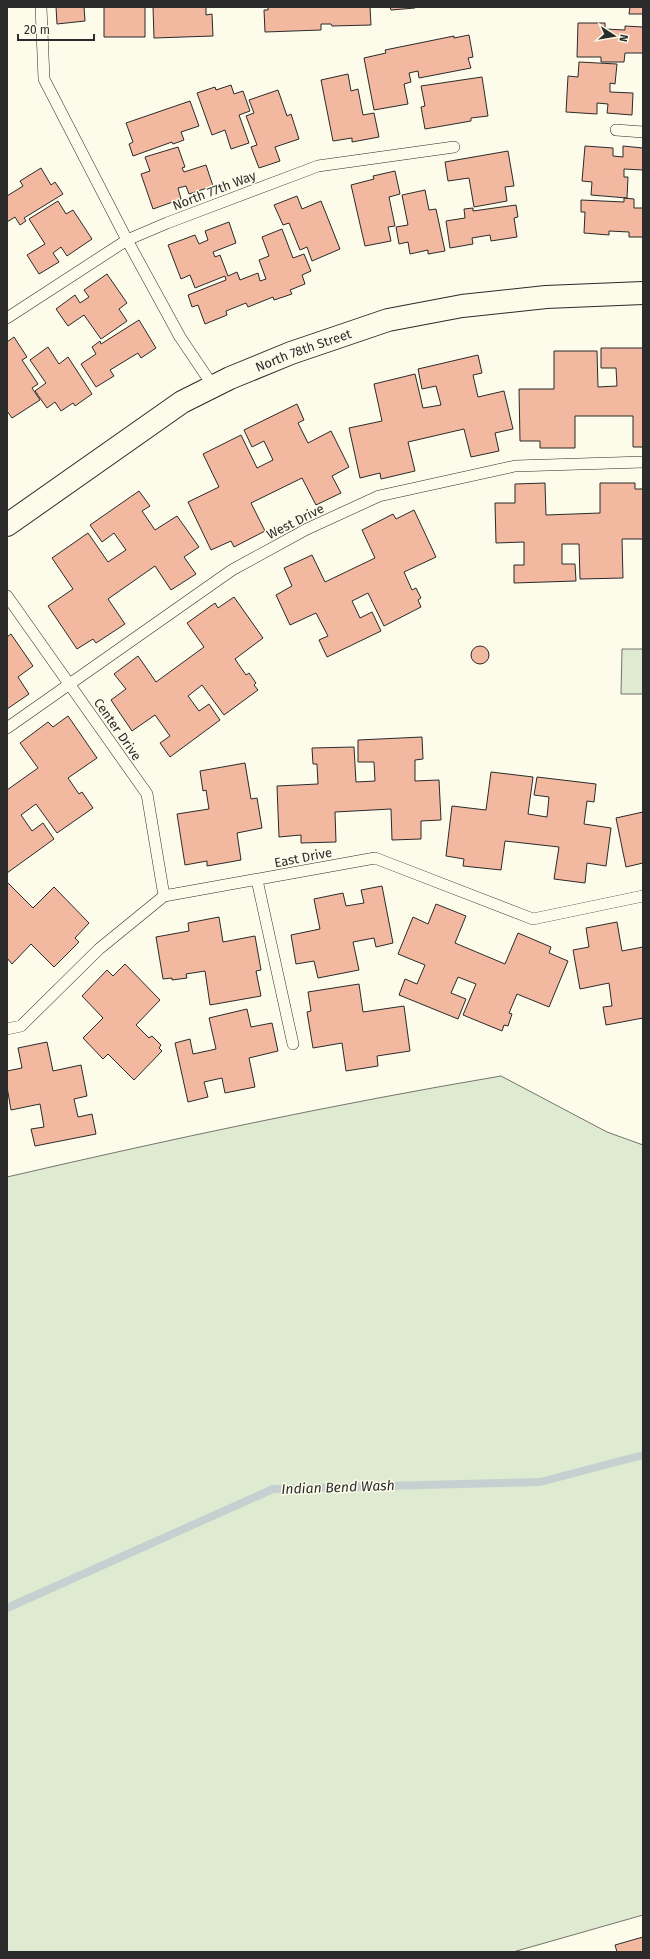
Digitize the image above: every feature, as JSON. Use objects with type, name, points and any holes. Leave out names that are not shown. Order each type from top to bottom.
[{"type":"street","name":"North 78th Street","points":[[7,525],[182,402],[212,386],[291,353],[388,320],[462,306],[523,300],[643,294]]},
{"type":"lane","points":[[41,7],[44,79],[127,240],[180,337],[212,386]]},
{"type":"lane","points":[[616,130],[643,132]]},
{"type":"lane","name":"North 77th Way","points":[[7,318],[127,240],[167,223],[318,166],[454,147]]},
{"type":"lane","name":"West Drive","points":[[7,728],[232,570],[307,529],[379,496],[515,466],[643,462]]},
{"type":"lane","name":"Center Drive","points":[[7,596],[147,794],[164,896]]},
{"type":"lane","name":"East Drive","points":[[7,1029],[21,1026],[99,949],[164,896],[375,858],[533,919],[643,896]]},
{"type":"lane","points":[[257,880],[293,1044]]},
{"type":"green space","points":[[622,649],[643,649],[643,694],[621,694]]},
{"type":"green space","points":[[501,1076],[607,1132],[643,1145],[643,1915],[513,1952],[7,1952],[7,1177],[253,1123],[377,1098]]},
{"type":"building","points":[[56,7],[84,7],[85,21],[57,24]]},
{"type":"building","points":[[104,7],[145,7],[145,37],[104,37]]},
{"type":"building","points":[[153,7],[206,7],[206,15],[212,14],[213,36],[154,38]]},
{"type":"building","points":[[268,7],[370,7],[371,25],[332,26],[331,24],[321,24],[321,30],[265,32],[264,10],[268,10]]},
{"type":"building","points":[[390,7],[415,7],[415,8],[391,10]]},
{"type":"building","points":[[630,7],[643,7],[643,14],[629,14]]},
{"type":"building","points":[[578,23],[605,23],[605,29],[625,30],[625,26],[643,27],[643,53],[625,53],[624,62],[601,62],[601,57],[577,57]]},
{"type":"building","points":[[469,35],[473,57],[468,58],[471,68],[419,78],[418,71],[409,73],[411,82],[404,84],[408,104],[374,110],[364,58],[386,53],[385,50],[454,36],[454,38]]},
{"type":"building","points":[[579,62],[617,64],[615,84],[610,83],[610,92],[633,93],[632,115],[607,113],[608,104],[597,103],[597,114],[566,112],[568,76],[578,77]]},
{"type":"building","points":[[348,74],[351,91],[358,89],[363,115],[374,113],[379,137],[352,142],[352,138],[333,141],[321,80]]},
{"type":"building","points":[[482,77],[488,116],[471,118],[471,121],[425,129],[421,107],[425,106],[421,86]]},
{"type":"building","points":[[231,85],[234,94],[243,91],[250,111],[239,115],[249,143],[231,149],[225,130],[212,135],[197,93],[215,87],[216,90]]},
{"type":"building","points":[[278,90],[287,116],[291,114],[299,139],[275,147],[280,161],[259,168],[251,147],[257,145],[246,116],[254,113],[249,100]]},
{"type":"building","points":[[190,101],[199,126],[181,132],[184,140],[173,144],[172,142],[133,156],[129,144],[133,142],[126,123]]},
{"type":"building","points":[[585,146],[613,148],[613,156],[623,157],[623,146],[643,148],[643,170],[624,169],[624,177],[628,177],[627,198],[591,195],[592,182],[582,181]]},
{"type":"building","points":[[178,147],[185,167],[182,168],[184,172],[206,165],[213,186],[189,194],[186,186],[178,188],[181,199],[153,209],[141,174],[150,171],[145,157]]},
{"type":"building","points":[[508,151],[514,186],[505,187],[507,201],[474,207],[469,178],[448,181],[445,162]]},
{"type":"building","points":[[41,168],[51,185],[55,182],[63,194],[24,218],[26,221],[20,225],[15,217],[7,222],[7,196],[23,186],[20,181]]},
{"type":"building","points":[[395,171],[400,194],[389,197],[395,226],[388,227],[391,241],[365,246],[351,185],[374,179],[373,176]]},
{"type":"building","points":[[425,190],[429,210],[436,209],[445,251],[428,254],[428,250],[410,254],[408,242],[399,244],[396,227],[408,225],[402,195]]},
{"type":"building","points":[[297,196],[302,209],[321,201],[340,249],[312,261],[307,247],[300,250],[289,223],[283,225],[274,205]]},
{"type":"building","points":[[624,198],[634,199],[634,208],[643,208],[643,237],[629,237],[629,232],[609,231],[609,235],[584,233],[585,212],[581,212],[581,200],[624,202]]},
{"type":"building","points":[[58,201],[66,214],[73,210],[92,239],[67,256],[61,247],[53,253],[59,262],[39,274],[27,255],[45,244],[29,219]]},
{"type":"building","points":[[516,205],[518,217],[514,218],[517,237],[491,241],[490,235],[472,238],[473,244],[450,248],[446,221],[465,218],[464,209],[473,208],[473,211]]},
{"type":"building","points":[[229,222],[236,243],[213,252],[215,257],[220,255],[228,276],[237,272],[240,280],[258,273],[260,281],[266,279],[259,260],[269,256],[262,237],[282,229],[293,258],[304,254],[311,271],[302,275],[305,284],[290,290],[292,294],[274,300],[273,297],[248,307],[246,303],[226,311],[227,315],[205,324],[198,305],[192,307],[188,295],[226,280],[225,276],[195,288],[190,275],[181,279],[168,245],[195,235],[199,244],[208,240],[205,231]]},
{"type":"building","points":[[107,274],[127,303],[119,309],[127,321],[101,339],[84,315],[68,326],[56,309],[75,295],[80,303],[89,297],[84,290]]},
{"type":"building","points":[[139,320],[156,348],[141,358],[138,353],[110,370],[114,376],[96,387],[81,364],[96,354],[92,347],[100,341],[101,344]]},
{"type":"building","points":[[14,337],[27,357],[22,360],[38,384],[32,388],[40,400],[12,418],[7,411],[7,342]]},
{"type":"building","points":[[48,347],[59,364],[68,357],[92,394],[75,406],[73,403],[61,411],[55,402],[47,408],[35,391],[46,383],[30,360]]},
{"type":"building","points":[[601,348],[643,348],[643,447],[633,447],[633,416],[575,416],[575,448],[540,448],[540,441],[520,441],[519,389],[554,389],[554,351],[597,351],[598,387],[617,386],[616,368],[601,368]]},
{"type":"building","points":[[478,355],[482,373],[473,375],[478,397],[504,391],[513,429],[495,433],[499,451],[471,457],[464,429],[408,442],[415,471],[381,479],[380,473],[360,478],[349,428],[382,421],[374,384],[415,374],[423,408],[441,405],[436,386],[422,389],[418,369]]},
{"type":"building","points":[[297,404],[304,420],[298,423],[308,443],[331,431],[349,467],[332,476],[341,493],[316,505],[302,478],[251,503],[265,531],[234,547],[231,541],[211,550],[188,502],[219,487],[203,454],[241,435],[257,468],[273,460],[264,441],[252,447],[244,430]]},
{"type":"building","points":[[545,483],[546,515],[600,513],[600,483],[635,483],[635,489],[643,489],[643,539],[622,539],[623,578],[580,579],[579,544],[562,544],[562,564],[575,564],[576,581],[514,583],[514,565],[524,565],[524,542],[496,543],[495,503],[515,503],[515,484]]},
{"type":"building","points":[[139,491],[150,506],[142,511],[155,530],[177,516],[199,547],[184,557],[196,574],[171,590],[155,566],[108,599],[125,624],[96,643],[93,639],[77,649],[48,606],[73,589],[52,558],[88,533],[108,562],[126,550],[114,533],[102,542],[90,525]]},
{"type":"building","points":[[414,510],[436,557],[404,572],[412,590],[416,588],[421,598],[418,600],[421,607],[384,626],[368,593],[352,601],[360,618],[372,612],[381,631],[327,657],[319,640],[328,636],[316,613],[290,625],[276,595],[292,586],[284,568],[312,555],[325,582],[375,558],[362,530],[393,514],[396,519]]},
{"type":"building","points":[[234,597],[263,638],[235,659],[246,675],[249,673],[256,683],[254,685],[258,690],[224,715],[202,685],[188,696],[199,711],[209,704],[220,720],[170,757],[160,743],[170,736],[155,715],[132,731],[111,700],[126,689],[114,674],[138,656],[156,682],[204,647],[187,623],[215,603],[218,608]]},
{"type":"building","points":[[11,634],[33,666],[18,677],[29,694],[7,709],[7,637]]},
{"type":"building","points":[[480,646],[486,649],[489,655],[486,661],[480,664],[474,661],[471,655],[474,649]]},
{"type":"building","points":[[68,716],[97,758],[68,778],[79,794],[82,792],[93,808],[57,833],[36,804],[21,815],[32,831],[43,823],[54,839],[7,873],[7,790],[38,768],[20,743],[48,722],[53,727]]},
{"type":"building","points":[[422,737],[423,759],[415,760],[415,781],[439,780],[441,820],[421,821],[421,839],[392,840],[391,809],[335,812],[336,842],[301,843],[301,835],[279,837],[277,786],[318,784],[317,764],[313,764],[312,748],[354,747],[356,782],[375,781],[374,762],[358,762],[358,740]]},
{"type":"building","points":[[245,763],[251,799],[257,798],[262,828],[237,833],[241,860],[207,866],[207,861],[185,865],[177,814],[209,809],[206,790],[203,791],[200,771]]},
{"type":"building","points":[[491,772],[533,777],[528,814],[547,817],[549,797],[534,795],[537,777],[596,784],[594,802],[587,801],[584,824],[611,828],[606,866],[587,863],[585,883],[554,879],[559,847],[505,841],[501,870],[463,866],[464,859],[446,856],[452,806],[486,810]]},
{"type":"building","points":[[643,812],[643,863],[626,867],[616,818]]},
{"type":"building","points":[[7,882],[33,908],[54,887],[89,923],[75,938],[79,942],[54,967],[31,944],[12,964],[7,958]]},
{"type":"building","points":[[382,886],[393,943],[376,947],[374,938],[353,942],[359,970],[318,978],[314,961],[296,964],[291,935],[320,929],[314,899],[343,893],[346,906],[364,903],[361,890]]},
{"type":"building","points":[[436,904],[466,916],[455,943],[505,964],[518,933],[551,947],[549,953],[568,961],[549,1007],[517,994],[509,1013],[512,1014],[508,1026],[504,1025],[502,1031],[463,1015],[476,984],[458,977],[451,993],[466,999],[458,1019],[399,995],[405,979],[417,984],[425,965],[398,954],[413,917],[428,924]]},
{"type":"building","points":[[219,917],[223,942],[255,936],[261,970],[256,971],[261,996],[210,1005],[205,971],[186,974],[187,978],[172,980],[172,978],[163,979],[156,937],[189,931],[188,923]]},
{"type":"building","points":[[617,922],[622,951],[643,947],[643,1018],[606,1025],[603,1007],[612,1006],[609,983],[580,989],[573,950],[589,947],[586,928]]},
{"type":"building","points":[[125,964],[160,1000],[136,1025],[149,1038],[152,1036],[161,1045],[159,1048],[162,1051],[134,1080],[108,1054],[103,1059],[83,1038],[103,1018],[82,996],[107,970],[113,976]]},
{"type":"building","points":[[359,984],[363,1012],[404,1006],[410,1051],[377,1056],[378,1066],[346,1071],[342,1043],[313,1048],[307,1012],[311,1011],[308,992]]},
{"type":"building","points":[[247,1009],[251,1027],[272,1023],[278,1051],[249,1058],[255,1087],[225,1093],[222,1078],[204,1082],[208,1097],[188,1102],[175,1043],[190,1039],[193,1054],[216,1049],[209,1018]]},
{"type":"building","points":[[47,1042],[53,1071],[81,1065],[87,1096],[74,1099],[78,1117],[92,1114],[96,1134],[35,1146],[31,1129],[44,1127],[40,1104],[11,1110],[7,1087],[7,1071],[22,1068],[18,1048]]},
{"type":"building","points":[[643,1937],[643,1952],[617,1952],[615,1945]]},
{"type":"waterway","name":"Indian Bend Wash","points":[[7,1608],[273,1489],[540,1482],[643,1455]]}]
